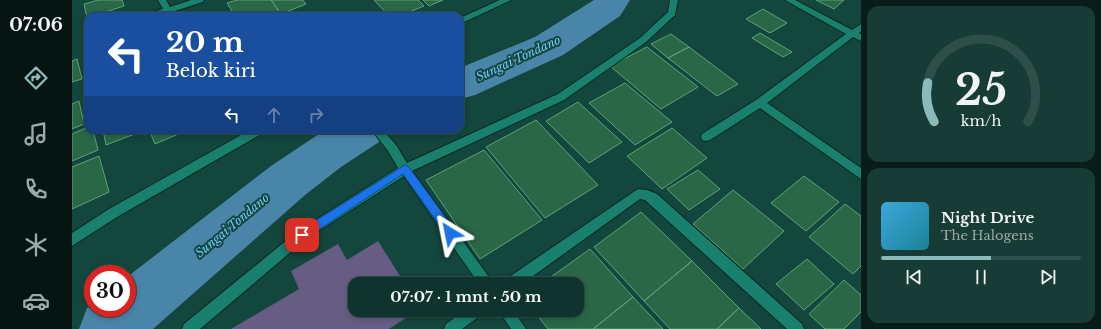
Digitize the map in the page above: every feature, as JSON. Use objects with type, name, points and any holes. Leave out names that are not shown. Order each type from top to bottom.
[{"type":"street","points":[[162,0],[168,11]]},
{"type":"street","points":[[164,12],[200,0]]},
{"type":"street","points":[[464,19],[507,0]]},
{"type":"street","points":[[189,329],[302,235],[405,168],[561,97],[644,40],[672,13],[674,0]]},
{"type":"street","points":[[789,0],[857,36]]},
{"type":"street","points":[[706,137],[760,103],[857,36],[861,27]]},
{"type":"street","points":[[760,103],[861,174]]},
{"type":"street","points":[[72,240],[114,213],[252,134]]},
{"type":"street","points":[[380,134],[392,148],[482,277]]},
{"type":"street","points":[[521,277],[638,194],[646,195],[653,198],[797,329]]},
{"type":"street","points":[[451,329],[467,317]]},
{"type":"street","points":[[510,317],[519,329]]},
{"type":"shaded area","points":[[378,241],[401,277],[348,277],[348,317],[407,317],[389,329],[231,329],[299,289],[291,271],[338,244],[347,260]]},
{"type":"building","points":[[98,0],[122,0],[124,6],[106,12],[86,12],[84,4]]},
{"type":"building","points":[[237,0],[271,0],[280,12],[233,12],[227,3]]},
{"type":"building","points":[[271,0],[303,0],[306,4],[286,12],[280,12]]},
{"type":"building","points":[[374,0],[418,0],[424,6],[410,12],[385,12]]},
{"type":"building","points":[[423,0],[443,0],[429,6]]},
{"type":"building","points":[[816,0],[844,0],[834,9]]},
{"type":"building","points":[[763,9],[787,23],[770,33],[746,19]]},
{"type":"building","points":[[760,33],[792,52],[783,57],[752,38]]},
{"type":"building","points":[[671,34],[689,47],[668,58],[651,44]]},
{"type":"building","points":[[647,47],[698,87],[661,109],[610,66]]},
{"type":"building","points":[[689,47],[738,84],[717,96],[668,58]]},
{"type":"building","points":[[77,59],[82,79],[72,82],[72,61]]},
{"type":"building","points":[[625,83],[672,122],[635,145],[589,103]]},
{"type":"building","points":[[79,101],[84,124],[72,129],[72,104]]},
{"type":"building","points":[[578,102],[622,142],[589,163],[546,121]]},
{"type":"building","points":[[536,120],[598,185],[545,218],[486,147]]},
{"type":"building","points":[[672,128],[707,158],[662,189],[627,156]]},
{"type":"building","points":[[84,129],[84,134],[94,134],[98,150],[72,161],[72,134]]},
{"type":"building","points":[[104,134],[135,134],[106,145]]},
{"type":"building","points":[[151,134],[179,134],[155,144]]},
{"type":"building","points":[[484,150],[542,220],[480,259],[426,180]]},
{"type":"building","points":[[99,156],[109,192],[72,209],[72,167]]},
{"type":"building","points":[[698,170],[720,189],[689,210],[667,189]]},
{"type":"building","points":[[804,176],[839,202],[806,231],[771,203]]},
{"type":"building","points":[[733,190],[784,231],[743,269],[693,224]]},
{"type":"building","points":[[845,204],[861,216],[861,266],[853,274],[809,237]]},
{"type":"building","points":[[641,212],[692,261],[644,301],[594,247]]},
{"type":"building","points":[[590,249],[633,297],[593,329],[548,329],[539,317],[584,317],[584,277],[551,277]]},
{"type":"building","points":[[807,259],[834,284],[804,310],[776,284]]},
{"type":"building","points":[[692,261],[739,308],[717,329],[670,329],[644,301]]},
{"type":"building","points":[[844,280],[861,295],[861,312],[844,329],[825,329],[809,314]]},
{"type":"building","points":[[633,297],[663,329],[593,329]]},
{"type":"building","points":[[739,308],[761,329],[717,329]]},
{"type":"waterway","name":"Sungai Tondano","points":[[464,82],[549,46],[607,8],[612,0]]},
{"type":"waterway","name":"Sungai Tondano","points":[[108,329],[288,180],[343,141],[356,134]]},
{"type":"route","points":[[302,235],[405,168],[450,233]]}]
